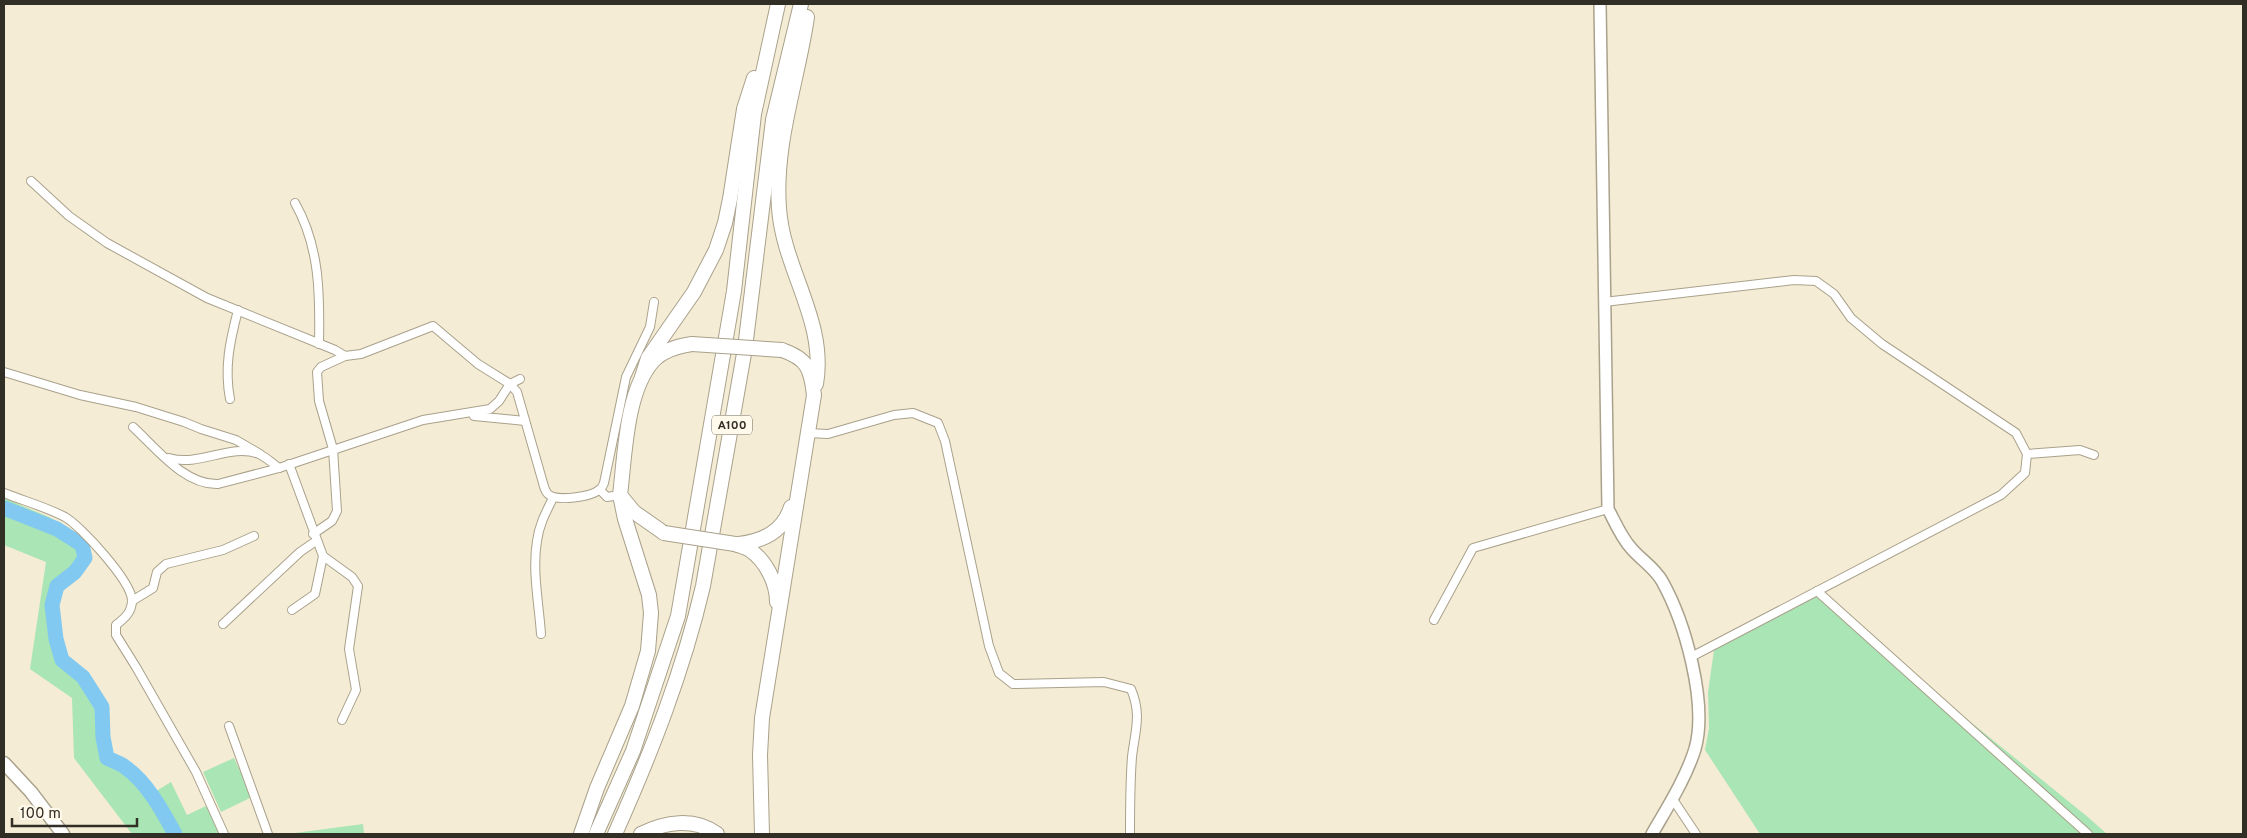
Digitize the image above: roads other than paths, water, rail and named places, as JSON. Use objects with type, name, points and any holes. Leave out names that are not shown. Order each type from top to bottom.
[{"type":"highway","name":"A100","points":[[615,834],[661,726],[685,653],[701,594],[745,348],[773,120],[801,4]]},
{"type":"highway","points":[[762,834],[760,755],[763,710],[775,647],[799,479],[818,372],[817,345],[812,318],[785,246],[779,208],[780,169],[788,106],[804,38],[808,4]]},
{"type":"highway","name":"A100","points":[[596,834],[633,752],[678,616],[734,291],[754,114],[777,10]]},
{"type":"highway","points":[[581,834],[597,788],[632,706],[648,650],[651,613],[649,595],[625,519],[620,495],[631,415],[648,358],[694,292],[716,250],[725,224],[744,108],[777,10]]},
{"type":"highway","points":[[642,377],[654,360],[678,346],[692,344],[782,350],[796,355],[804,362],[812,374],[814,395]]},
{"type":"highway","points":[[735,544],[756,542],[772,534],[780,526],[788,517],[799,479]]},
{"type":"highway","points":[[620,495],[634,512],[664,533],[735,544],[750,550],[770,573],[777,591],[775,647]]},
{"type":"highway","points":[[641,834],[658,826],[676,823],[695,824],[717,834]]},
{"type":"main road","points":[[1600,4],[1608,509],[1621,534],[1632,549],[1654,568],[1663,581],[1681,624],[1691,657],[1697,693],[1699,728],[1694,750],[1672,798],[1652,834]]},
{"type":"main road","points":[[4,763],[31,792],[63,834]]},
{"type":"street","points":[[32,181],[69,216],[107,243],[207,298],[346,356]]},
{"type":"street","points":[[295,203],[306,222],[317,272],[319,344]]},
{"type":"street","points":[[1604,302],[1794,280],[1816,281],[1834,294],[1851,318],[1882,344],[2016,433],[2027,454],[2025,473],[2001,495],[1691,657]]},
{"type":"street","points":[[222,624],[332,521],[336,512],[333,449],[319,402],[320,388],[316,372],[321,367],[346,356],[361,354],[433,326],[478,364],[510,384],[517,392],[547,493],[553,498],[571,498],[600,490],[604,482],[626,377],[650,327],[654,302]]},
{"type":"street","points":[[230,399],[226,368],[238,310]]},
{"type":"street","points":[[4,372],[80,395],[136,406],[236,440],[279,468]]},
{"type":"street","points":[[133,427],[166,457],[192,477],[211,484],[241,479],[279,468],[423,420],[490,409],[499,401],[510,384],[520,379]]},
{"type":"street","points":[[808,433],[828,434],[894,415],[913,413],[938,423],[945,441],[989,646],[999,673],[1013,684],[1104,682],[1131,689],[1137,704],[1137,722],[1132,757],[1130,834]]},
{"type":"street","points":[[462,415],[525,422]]},
{"type":"street","points":[[2027,454],[2080,450],[2094,455]]},
{"type":"street","points":[[166,457],[185,461],[239,451],[260,454]]},
{"type":"street","points":[[289,464],[314,537],[323,556],[352,577],[359,590],[350,649],[356,690],[342,720]]},
{"type":"street","points":[[600,490],[607,497],[620,495]]},
{"type":"street","points":[[4,493],[66,518],[89,538],[129,590],[132,601],[130,612],[115,628],[116,635],[136,666],[196,772],[224,834]]},
{"type":"street","points":[[540,634],[536,556],[537,540],[543,519],[553,498]]},
{"type":"street","points":[[1434,620],[1473,548],[1608,509]]},
{"type":"street","points":[[132,601],[153,588],[157,572],[166,564],[223,550],[254,536]]},
{"type":"street","points":[[292,610],[315,594],[323,556]]},
{"type":"street","points":[[1817,591],[2088,834]]},
{"type":"street","points":[[229,726],[268,834]]},
{"type":"street","points":[[1672,798],[1696,834]]},
{"type":"waterway","points":[[4,508],[57,529],[82,545],[85,558],[75,572],[57,586],[52,605],[56,639],[62,660],[83,677],[102,707],[103,737],[107,758],[133,773],[154,798],[175,834]]}]
